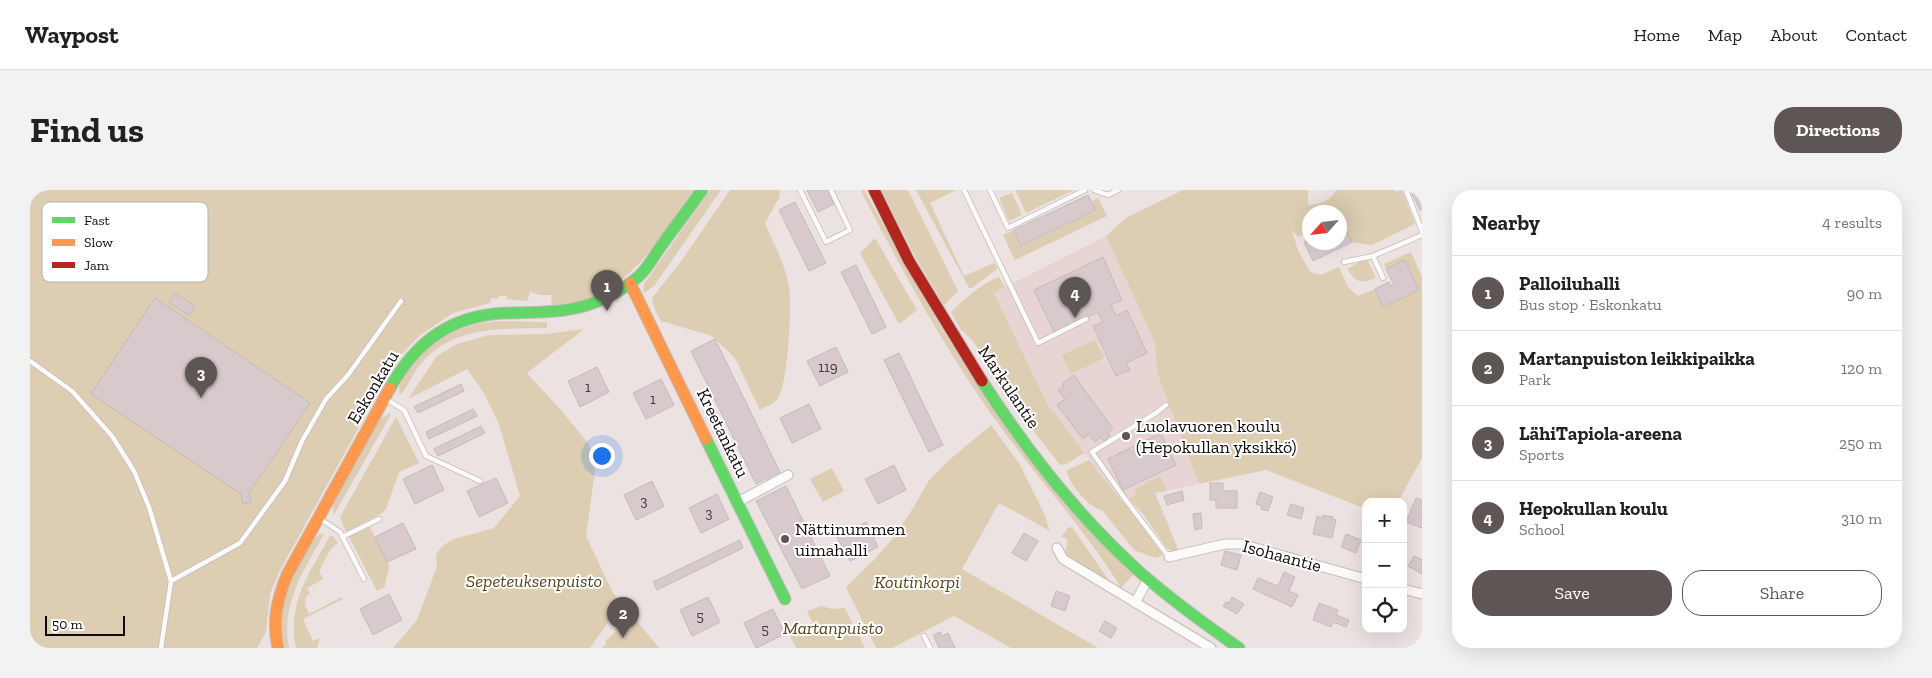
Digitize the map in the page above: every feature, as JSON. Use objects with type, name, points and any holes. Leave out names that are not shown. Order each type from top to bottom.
[{"type":"street","name":"Eskonkatu","points":[[278,648],[274,622],[279,593],[292,564],[397,376],[412,354],[430,338],[448,327],[484,315],[549,312],[579,308],[604,298],[630,283],[648,266],[702,190]]},
{"type":"street","name":"Markulantie","points":[[874,190],[925,288],[992,396],[1070,499],[1112,545],[1148,579],[1197,619],[1239,648]]},
{"type":"street","name":"Kreetankatu","points":[[630,283],[785,598]]},
{"type":"street","points":[[738,502],[788,475]]},
{"type":"street","name":"Isohaantie","points":[[1169,557],[1224,544],[1241,544],[1362,578]]},
{"type":"street","points":[[1057,548],[1063,559],[1212,648]]},
{"type":"street","points":[[1135,603],[1148,579]]},
{"type":"street","points":[[1407,590],[1422,594]]},
{"type":"lane","points":[[800,190],[826,242],[850,230],[831,190]]},
{"type":"lane","points":[[964,190],[1038,343],[1086,319]]},
{"type":"lane","points":[[990,190],[1008,228],[1085,190]]},
{"type":"lane","points":[[1094,190],[1108,195],[1118,190]]},
{"type":"lane","points":[[1406,190],[1422,231]]},
{"type":"lane","points":[[1344,262],[1373,256],[1422,235]]},
{"type":"lane","points":[[1373,256],[1383,278]]},
{"type":"lane","points":[[171,581],[240,543],[285,481],[302,441],[326,399],[348,374],[401,301]]},
{"type":"lane","points":[[30,361],[72,391],[112,436],[125,455],[149,507],[171,581],[161,648]]},
{"type":"lane","points":[[385,398],[404,410],[426,456],[480,481]]},
{"type":"lane","points":[[1166,405],[1092,452],[1169,557]]},
{"type":"lane","points":[[318,518],[338,529],[364,579]]},
{"type":"lane","points":[[342,537],[379,519]]},
{"type":"lane","points":[[924,636],[930,648]]},
{"type":"shaded area","points":[[1106,236],[1155,343],[1157,372],[1199,484],[1121,500],[1057,419],[994,293]]},
{"type":"green space","points":[[30,190],[694,190],[649,252],[622,279],[607,290],[590,298],[552,305],[551,295],[530,292],[527,301],[507,299],[507,296],[499,296],[498,299],[491,298],[490,303],[453,313],[420,335],[396,360],[279,572],[270,594],[266,632],[257,648],[30,648]]},
{"type":"green space","points":[[710,190],[721,190],[654,286],[643,293],[644,284]]},
{"type":"green space","points":[[730,190],[779,190],[780,196],[765,223],[782,262],[789,287],[788,346],[781,392],[777,400],[760,410],[735,358],[712,336],[661,321],[655,310],[652,298],[682,260]]},
{"type":"green space","points":[[864,190],[940,326],[997,414],[1065,505],[1133,575],[1121,588],[1091,544],[975,391],[923,307],[861,191]]},
{"type":"green space","points":[[881,190],[908,190],[958,291],[944,305],[916,258]]},
{"type":"green space","points":[[916,190],[956,190],[930,203],[964,276],[994,263],[998,268],[972,288],[969,288]]},
{"type":"green space","points":[[1015,190],[1074,190],[1026,213]]},
{"type":"green space","points":[[1183,190],[1308,190],[1308,205],[1302,205],[1302,235],[1299,237],[1292,231],[1298,250],[1310,272],[1321,275],[1339,267],[1348,287],[1358,296],[1375,289],[1383,307],[1419,290],[1405,260],[1386,269],[1384,264],[1411,252],[1422,277],[1422,458],[1400,498],[1362,498],[1362,507],[1266,470],[1199,484],[1157,372],[1155,343],[1106,236],[1126,218]]},
{"type":"green space","points":[[1336,190],[1395,190],[1396,192],[1402,190],[1415,224],[1372,245],[1352,242],[1347,232],[1347,205],[1308,205],[1324,202]]},
{"type":"green space","points":[[1012,193],[1022,215],[1009,221],[999,198]]},
{"type":"green space","points":[[1098,198],[1107,216],[1015,260],[1003,235],[1014,230],[1022,246],[1095,211],[1092,201]]},
{"type":"green space","points":[[875,238],[917,310],[899,324],[860,253]]},
{"type":"green space","points":[[1363,260],[1368,261],[1376,278],[1359,281],[1347,269]]},
{"type":"green space","points":[[999,277],[1005,287],[994,293],[1048,405],[1084,453],[1066,464],[1060,465],[1003,391],[974,342],[961,330],[951,312],[979,287]]},
{"type":"green space","points":[[500,321],[547,322],[547,328],[495,330],[461,336],[446,343],[432,353],[419,366],[400,395],[400,386],[406,373],[424,351],[446,335],[472,325]]},
{"type":"green space","name":"Sepeteuksenpuisto","points":[[584,329],[527,373],[588,443],[595,471],[586,536],[613,593],[622,603],[590,648],[393,648],[417,620],[437,566],[436,555],[442,546],[454,539],[494,528],[520,496],[499,424],[484,393],[467,369],[408,399],[437,356],[457,344],[489,335],[546,334]]},
{"type":"green space","points":[[1095,340],[1104,358],[1071,374],[1062,355]]},
{"type":"green space","points":[[390,413],[334,515],[332,505],[380,419]]},
{"type":"green space","points":[[396,417],[419,463],[399,472],[386,509],[382,513],[346,532],[340,517]]},
{"type":"green space","name":"Koutinkorpi","points":[[991,425],[1019,463],[1043,511],[1050,531],[999,503],[962,569],[1098,648],[1011,648],[954,616],[892,648],[876,648],[846,587],[874,560],[894,537],[929,480],[948,461]]},
{"type":"green space","points":[[1089,460],[1121,500],[1130,507],[1163,555],[1155,558],[1134,550],[1102,510],[1091,505],[1075,488],[1067,470]]},
{"type":"green space","points":[[832,468],[844,491],[823,502],[810,479]]},
{"type":"green space","points":[[1159,476],[1167,491],[1155,493],[1178,549],[1172,552],[1165,546],[1144,515],[1129,499],[1135,495],[1136,489]]},
{"type":"green space","points":[[370,527],[389,565],[385,587],[377,591],[349,537]]},
{"type":"green space","points":[[1072,527],[1110,582],[1066,556],[1065,552],[1068,541],[1062,536],[1068,528]]},
{"type":"green space","points":[[320,534],[324,534],[302,575],[291,603],[287,632],[289,648],[285,648],[281,624],[284,602],[303,557]]},
{"type":"green space","points":[[330,536],[333,536],[338,543],[330,550],[319,571],[323,579],[307,588],[310,594],[306,596],[305,605],[309,614],[342,597],[343,599],[303,619],[313,641],[320,638],[317,648],[296,648],[294,632],[297,603],[308,576]]},
{"type":"green space","name":"Martanpuisto","points":[[821,606],[832,609],[845,608],[865,648],[796,648],[790,636],[813,624],[807,611]]},
{"type":"green space","points":[[631,614],[659,648],[602,648],[616,631],[615,629],[621,626]]},
{"type":"building","points":[[807,190],[828,190],[834,204],[818,212]]},
{"type":"building","points":[[1422,190],[1422,209],[1420,210],[1412,194]]},
{"type":"building","points":[[1088,195],[1096,210],[1021,246],[1014,230]]},
{"type":"building","points":[[795,202],[826,263],[809,271],[779,210]]},
{"type":"building","points":[[1347,232],[1352,242],[1347,244]]},
{"type":"building","points":[[1308,250],[1336,250],[1313,261]]},
{"type":"building","points":[[1103,257],[1122,300],[1111,305],[1116,316],[1127,310],[1147,353],[1126,363],[1130,370],[1116,376],[1093,326],[1103,322],[1098,312],[1054,332],[1034,290]]},
{"type":"building","points":[[1405,260],[1419,290],[1383,307],[1375,289],[1389,282],[1391,286],[1394,285],[1386,269]]},
{"type":"building","points":[[856,265],[886,327],[872,334],[841,272]]},
{"type":"building","points":[[175,293],[195,306],[189,315],[169,302]]},
{"type":"building","points":[[155,298],[310,403],[249,493],[251,502],[243,504],[241,494],[91,394]]},
{"type":"building","points":[[715,339],[780,472],[756,484],[691,351]]},
{"type":"building","points":[[836,347],[848,372],[820,386],[807,361]]},
{"type":"building","points":[[899,353],[943,445],[929,452],[884,360]]},
{"type":"building","points":[[597,367],[609,392],[580,407],[568,381]]},
{"type":"building","points":[[1074,375],[1113,429],[1108,433],[1110,436],[1104,441],[1101,437],[1095,442],[1089,434],[1083,439],[1057,405],[1065,399],[1058,390],[1063,386],[1065,387],[1062,384]]},
{"type":"building","points":[[661,379],[674,405],[646,419],[633,393]]},
{"type":"building","points":[[461,384],[464,391],[418,413],[414,407]]},
{"type":"building","points":[[809,404],[821,429],[792,443],[780,418]]},
{"type":"building","points":[[473,409],[477,416],[429,439],[426,432]]},
{"type":"building","points":[[481,426],[485,433],[438,456],[434,449]]},
{"type":"building","points":[[1161,433],[1176,465],[1123,490],[1108,459]]},
{"type":"building","points":[[432,465],[444,490],[415,504],[403,479]]},
{"type":"building","points":[[894,465],[906,490],[878,504],[865,479]]},
{"type":"building","points":[[496,478],[508,503],[479,517],[467,491]]},
{"type":"building","points":[[652,481],[664,506],[636,520],[624,495]]},
{"type":"building","points":[[1210,483],[1223,483],[1223,491],[1237,491],[1237,508],[1216,508],[1216,500],[1210,500]]},
{"type":"building","points":[[786,486],[830,576],[802,589],[756,501]]},
{"type":"building","points":[[1182,491],[1184,500],[1167,505],[1164,496]]},
{"type":"building","points":[[1260,492],[1273,497],[1268,511],[1261,509],[1262,506],[1256,504]]},
{"type":"building","points":[[717,494],[729,519],[701,533],[689,508]]},
{"type":"building","points":[[1416,498],[1422,500],[1422,528],[1407,522]]},
{"type":"building","points":[[1291,504],[1304,508],[1301,519],[1287,515]]},
{"type":"building","points":[[1201,513],[1202,528],[1195,530],[1193,514]]},
{"type":"building","points":[[1323,515],[1333,517],[1332,519],[1336,520],[1332,538],[1313,534],[1317,516],[1322,518]]},
{"type":"building","points":[[866,522],[878,547],[850,561],[837,537]]},
{"type":"building","points":[[403,523],[416,549],[387,562],[375,537]]},
{"type":"building","points":[[1024,533],[1038,541],[1026,561],[1012,553]]},
{"type":"building","points":[[1346,534],[1361,540],[1356,553],[1341,547]]},
{"type":"building","points":[[740,540],[743,548],[657,590],[653,582]]},
{"type":"building","points":[[1225,551],[1241,555],[1237,570],[1221,565]]},
{"type":"building","points":[[1414,556],[1422,560],[1422,574],[1408,566]]},
{"type":"building","points":[[1284,572],[1295,577],[1289,591],[1298,595],[1292,607],[1253,589],[1258,578],[1278,586]]},
{"type":"building","points":[[1056,591],[1070,596],[1065,611],[1051,606]]},
{"type":"building","points":[[389,594],[402,620],[373,635],[360,609]]},
{"type":"building","points":[[708,597],[720,622],[692,636],[680,610]]},
{"type":"building","points":[[1232,597],[1244,604],[1237,614],[1223,606],[1226,602],[1229,603]]},
{"type":"building","points":[[1319,603],[1338,610],[1336,615],[1349,620],[1346,627],[1333,622],[1331,627],[1313,620]]},
{"type":"building","points":[[773,609],[785,634],[756,648],[744,623]]},
{"type":"building","points":[[1105,621],[1117,628],[1111,638],[1099,631]]},
{"type":"building","points":[[940,632],[942,636],[948,633],[955,648],[939,648],[933,635]]},
{"type":"traffic: fast","points":[[390,388],[400,371],[424,344],[452,325],[487,315],[558,311],[583,307],[595,303],[623,288],[645,270],[702,190]]},
{"type":"traffic: fast","points":[[982,381],[1036,458],[1076,507],[1119,553],[1190,613],[1239,648]]},
{"type":"traffic: fast","points":[[706,439],[785,599]]},
{"type":"traffic: slow","points":[[630,283],[706,439]]},
{"type":"traffic: slow","points":[[278,648],[275,629],[276,611],[287,575],[390,388]]},
{"type":"traffic: jam","points":[[874,190],[909,261],[982,381]]},
{"type":"place","name":"Palloiluhalli","points":[[607,311]]},
{"type":"place","name":"Hepokullan koulu","points":[[1075,318]]},
{"type":"place","name":"LähiTapiola-areena","points":[[201,398]]},
{"type":"place","name":"Luolavuoren koulu (Hepokullan yksikkö)","points":[[1126,436]]},
{"type":"place","name":"Nättinummen uimahalli","points":[[785,539]]},
{"type":"place","name":"Martanpuiston leikkipaikka","points":[[623,638]]}]
